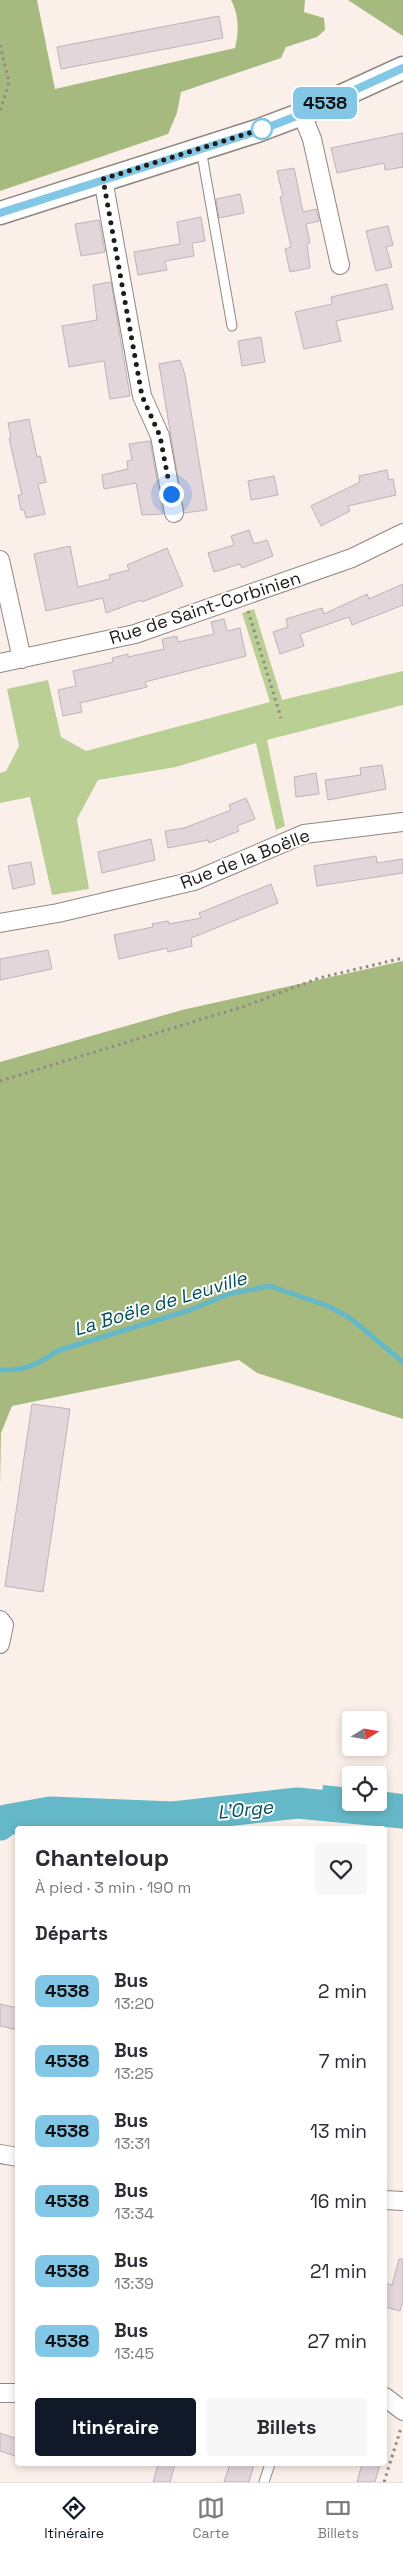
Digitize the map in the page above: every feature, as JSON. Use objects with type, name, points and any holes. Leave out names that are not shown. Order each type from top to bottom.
[{"type":"street","points":[[0,213],[201,149],[302,114],[403,68]]},
{"type":"street","points":[[302,114],[312,139],[340,265]]},
{"type":"street","points":[[103,179],[142,396],[160,436],[174,513]]},
{"type":"street","name":"Rue de Saint-Corbinien","points":[[0,663],[135,634],[352,558],[403,533]]},
{"type":"street","points":[[0,560],[22,658]]},
{"type":"street","name":"Rue de la Boëlle","points":[[0,924],[58,913],[194,881],[304,834],[403,822]]},
{"type":"street","points":[[0,1620],[4,1625],[0,1644]]},
{"type":"street","points":[[0,2154],[15,2156]]},
{"type":"street","points":[[387,2200],[403,2201]]},
{"type":"street","points":[[0,2393],[15,2393]]},
{"type":"street","points":[[387,2399],[403,2411]]},
{"type":"lane","points":[[201,149],[232,326]]},
{"type":"lane","points":[[264,2482],[269,2466]]},
{"type":"path","points":[[0,46],[9,82],[0,111]]},
{"type":"path","points":[[243,596],[281,718]]},
{"type":"path","points":[[0,1081],[245,1006],[319,978],[403,958]]},
{"type":"path","points":[[384,2482],[403,2420]]},
{"type":"green space","points":[[0,0],[37,0],[55,89],[235,48],[237,36],[236,12],[231,0],[305,0],[304,12],[324,18],[325,30],[317,37],[286,47],[281,58],[181,92],[177,113],[168,134],[0,191]]},
{"type":"green space","points":[[348,0],[403,0],[403,36]]},
{"type":"green space","points":[[254,609],[282,700],[403,671],[403,705],[267,740],[285,826],[276,830],[256,743],[176,767],[98,780],[77,819],[89,889],[52,895],[30,797],[0,803],[0,773],[6,771],[19,746],[7,689],[48,680],[61,737],[86,751],[270,702],[242,613]]},
{"type":"green space","points":[[403,961],[403,1419],[257,1373],[239,1360],[12,1406],[1,1433],[0,1487],[0,1062],[182,1010]]},
{"type":"water","points":[[323,1785],[342,1787],[342,1811],[321,1806]]},
{"type":"water","points":[[387,1792],[403,1794],[403,1824],[344,1811],[387,1811]]},
{"type":"building","points":[[219,16],[223,38],[61,69],[57,47]]},
{"type":"building","points":[[403,133],[403,167],[385,170],[384,163],[337,173],[331,148]]},
{"type":"building","points":[[294,168],[303,212],[316,209],[319,221],[306,224],[310,243],[307,244],[310,268],[290,272],[285,249],[291,247],[280,197],[283,196],[277,171]]},
{"type":"building","points":[[240,194],[244,213],[219,218],[216,199]]},
{"type":"building","points":[[201,217],[205,241],[192,243],[194,256],[165,261],[167,270],[138,275],[134,252],[180,244],[177,222]]},
{"type":"building","points":[[99,220],[105,252],[81,256],[75,224]]},
{"type":"building","points":[[388,226],[393,245],[386,247],[392,267],[376,271],[366,231]]},
{"type":"building","points":[[111,282],[130,396],[110,399],[104,361],[69,367],[62,326],[97,320],[93,285]]},
{"type":"building","points":[[387,284],[393,309],[336,321],[341,341],[304,349],[295,312],[332,304],[331,297]]},
{"type":"building","points":[[261,337],[265,362],[242,366],[238,341]]},
{"type":"building","points":[[180,360],[185,375],[207,510],[184,513],[159,364]]},
{"type":"building","points":[[29,419],[37,457],[40,456],[46,482],[38,484],[45,514],[26,518],[24,510],[21,510],[18,495],[22,495],[9,438],[11,438],[8,423]]},
{"type":"building","points":[[150,441],[163,514],[142,515],[136,483],[104,489],[102,475],[128,469],[127,461],[132,460],[129,444]]},
{"type":"building","points":[[387,470],[389,480],[393,479],[396,495],[348,506],[350,511],[321,526],[311,506],[360,482],[359,476]]},
{"type":"building","points":[[274,476],[278,495],[251,500],[248,481]]},
{"type":"building","points":[[249,530],[254,544],[267,540],[273,556],[242,568],[240,564],[214,572],[208,553],[234,545],[231,536]]},
{"type":"building","points":[[70,546],[78,587],[110,579],[109,575],[129,570],[127,565],[167,548],[183,586],[142,602],[141,600],[106,613],[103,598],[46,611],[34,554]]},
{"type":"building","points":[[403,584],[403,605],[352,625],[349,617],[300,634],[304,646],[280,654],[273,632],[288,627],[286,619],[322,608],[324,614],[367,594],[369,599]]},
{"type":"building","points":[[224,619],[227,631],[240,628],[246,656],[145,682],[147,687],[80,703],[82,712],[63,716],[58,690],[76,686],[73,671],[113,662],[112,658],[128,654],[128,657],[164,649],[162,639],[177,636],[178,642],[214,634],[211,622]]},
{"type":"building","points":[[382,765],[386,789],[328,800],[325,780],[361,775],[360,768]]},
{"type":"building","points":[[316,773],[319,794],[296,797],[294,777]]},
{"type":"building","points":[[246,798],[255,819],[237,826],[239,831],[209,843],[208,840],[168,848],[165,831],[184,828],[231,810],[229,805]]},
{"type":"building","points":[[151,839],[155,860],[102,873],[98,852]]},
{"type":"building","points":[[376,856],[377,863],[403,859],[403,873],[317,886],[314,866]]},
{"type":"building","points":[[31,862],[35,884],[13,889],[8,866]]},
{"type":"building","points":[[271,884],[278,903],[191,938],[192,946],[168,952],[167,948],[119,959],[114,935],[153,927],[152,924],[168,921],[169,924],[201,918],[199,913]]},
{"type":"building","points":[[48,950],[52,969],[0,980],[0,959]]},
{"type":"building","points":[[32,1404],[70,1409],[43,1592],[5,1586]]},
{"type":"building","points":[[0,2004],[15,2007],[15,2029],[0,2026]]},
{"type":"building","points":[[399,2259],[403,2259],[403,2301],[400,2311],[387,2308],[387,2284],[392,2285]]},
{"type":"building","points":[[0,2433],[15,2438],[15,2456],[0,2451]]},
{"type":"building","points":[[157,2466],[174,2466],[170,2482],[153,2482]]},
{"type":"building","points":[[229,2466],[253,2466],[249,2482],[224,2482]]},
{"type":"building","points":[[361,2466],[379,2466],[375,2482],[357,2482]]},
{"type":"waterway","name":"La Boële de Leuville","points":[[0,1370],[24,1368],[43,1360],[57,1351],[190,1310],[229,1294],[270,1286],[328,1306],[350,1318],[403,1362]]},
{"type":"waterway","name":"L'Orge","points":[[0,1825],[6,1820],[50,1812],[173,1817],[297,1803],[403,1813]]},
{"type":"bus line","name":"4538","points":[[0,213],[258,131],[302,114],[403,68]]},
{"type":"route","points":[[171,494],[160,436],[142,396],[103,179],[262,129]]}]
